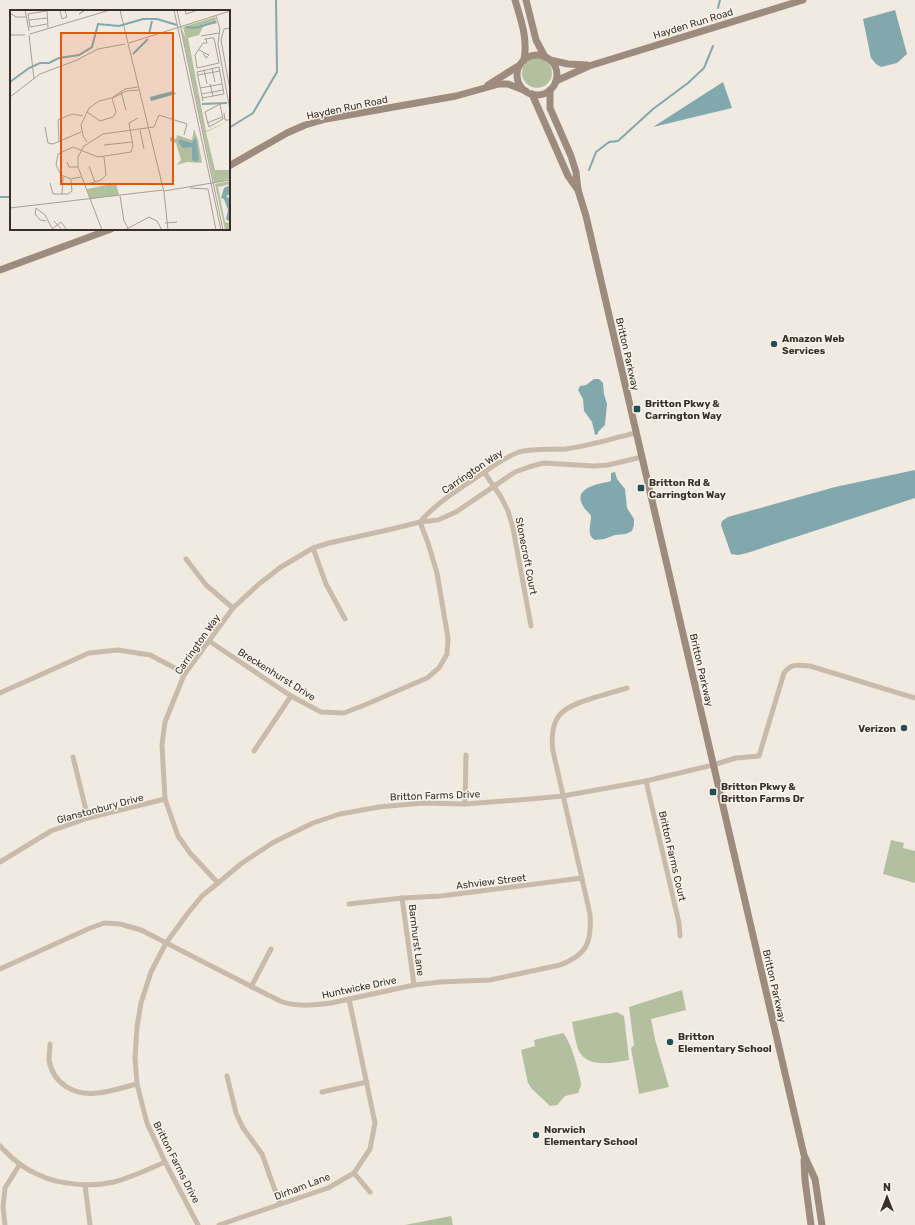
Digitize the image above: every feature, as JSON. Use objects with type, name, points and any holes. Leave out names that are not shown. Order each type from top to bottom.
[{"type":"main road","points":[[515,0],[526,42],[522,63],[518,70],[518,76],[522,87],[529,92],[538,94],[550,90],[556,81],[557,75],[554,64],[536,40],[526,0]]},
{"type":"main road","name":"Hayden Run Road","points":[[556,81],[589,66],[803,0]]},
{"type":"main road","points":[[522,63],[534,55],[548,58]]},
{"type":"main road","name":"Hayden Run Road","points":[[548,58],[568,64],[589,66]]},
{"type":"main road","name":"Hayden Run Road","points":[[478,90],[522,63]]},
{"type":"main road","name":"Hayden Run Road","points":[[230,165],[287,134],[326,119],[456,96],[490,86],[507,84],[529,92]]},
{"type":"main road","name":"Britton Parkway","points":[[550,90],[550,108],[569,149],[576,172],[578,190],[586,216],[804,1155],[805,1180],[811,1225]]},
{"type":"main road","name":"Britton Parkway","points":[[529,92],[568,176],[578,190]]},
{"type":"main road","points":[[0,270],[108,230]]},
{"type":"main road","name":"Britton Parkway","points":[[804,1155],[815,1179],[822,1225]]},
{"type":"street","name":"Carrington Way","points":[[420,522],[427,513],[453,493],[506,458],[518,452],[533,449],[563,449],[636,433]]},
{"type":"street","name":"Carrington Way","points":[[218,883],[190,853],[178,836],[165,799],[162,745],[165,722],[184,674],[210,641],[233,608],[259,584],[281,567],[313,548],[420,522],[438,520],[456,512],[515,472],[543,464],[594,466],[608,465],[642,457]]},
{"type":"street","name":"Stonecroft Court","points":[[484,472],[508,511],[514,528],[531,626]]},
{"type":"street","name":"Breckenhurst Drive","points":[[210,641],[291,696],[321,712],[344,713],[426,678],[439,668],[447,654],[448,638],[437,573],[420,522]]},
{"type":"street","points":[[313,548],[326,584],[346,619]]},
{"type":"street","points":[[186,559],[206,585],[233,608]]},
{"type":"street","points":[[0,693],[89,653],[118,650],[150,655],[184,674]]},
{"type":"street","name":"Britton Farms Drive","points":[[198,1225],[165,1162],[147,1123],[137,1084],[135,1057],[137,1027],[141,1003],[151,972],[166,943],[202,896],[242,863],[274,842],[313,823],[340,814],[379,807],[423,803],[466,804],[531,800],[564,796],[646,781],[736,758],[759,756],[784,673],[790,667],[797,665],[810,666],[915,698]]},
{"type":"street","name":"Huntwicke Drive","points":[[0,969],[104,923],[120,924],[136,928],[283,1002],[301,1005],[318,1005],[414,985],[440,982],[490,980],[560,966],[579,955],[586,946],[590,936],[590,914],[553,751],[553,730],[556,720],[562,712],[570,706],[627,688]]},
{"type":"street","points":[[254,752],[291,696]]},
{"type":"street","points":[[466,755],[466,804]]},
{"type":"street","points":[[73,757],[88,818]]},
{"type":"street","name":"Britton Farms Court","points":[[646,781],[679,923],[680,936]]},
{"type":"street","name":"Glanstonbury Drive","points":[[0,862],[51,831],[88,818],[165,799]]},
{"type":"street","name":"Ashview Street","points":[[348,904],[402,898],[441,896],[582,878]]},
{"type":"street","name":"Barnhurst Lane","points":[[402,898],[414,985]]},
{"type":"street","points":[[252,987],[271,949]]},
{"type":"street","name":"Dirham Lane","points":[[219,1225],[328,1188],[354,1173],[370,1149],[375,1123],[348,999]]},
{"type":"street","points":[[50,1044],[49,1059],[53,1074],[64,1087],[80,1094],[98,1093],[137,1084]]},
{"type":"street","points":[[227,1076],[236,1113],[243,1128],[262,1154],[280,1204]]},
{"type":"street","points":[[322,1092],[367,1082]]},
{"type":"street","points":[[0,1146],[20,1164],[39,1176],[63,1182],[85,1185],[113,1182],[138,1174],[165,1162]]},
{"type":"street","points":[[5,1225],[3,1207],[5,1188],[20,1164]]},
{"type":"street","points":[[354,1173],[370,1192]]},
{"type":"street","points":[[85,1185],[90,1225]]},
{"type":"green space","points":[[537,58],[547,63],[552,73],[547,83],[537,88],[527,83],[522,73],[527,63]]},
{"type":"green space","points":[[891,840],[904,843],[903,848],[915,851],[915,883],[883,874]]},
{"type":"green space","points":[[682,990],[686,1010],[651,1019],[655,1039],[669,1087],[639,1094],[631,1048],[634,1045],[629,1007]]},
{"type":"green space","points":[[617,1012],[624,1016],[629,1060],[600,1063],[587,1060],[578,1049],[572,1022]]},
{"type":"green space","points":[[563,1033],[572,1049],[581,1085],[578,1093],[565,1096],[557,1105],[550,1106],[531,1088],[528,1083],[521,1050],[535,1046],[534,1040]]},
{"type":"green space","points":[[451,1216],[453,1225],[405,1225]]},
{"type":"water","points":[[895,10],[907,54],[897,63],[881,67],[871,58],[863,19]]},
{"type":"water","points":[[723,82],[732,108],[653,127]]},
{"type":"water","points":[[594,379],[599,379],[603,383],[607,404],[605,425],[598,432],[598,434],[595,435],[592,422],[584,411],[583,399],[578,390],[580,386],[586,385]]},
{"type":"water","points":[[915,470],[915,498],[747,553],[738,555],[731,554],[721,525],[722,521],[728,517],[835,487]]},
{"type":"water","points":[[615,472],[617,479],[625,489],[627,508],[634,519],[634,525],[632,531],[626,534],[595,540],[592,538],[590,532],[591,516],[583,506],[581,494],[594,485],[611,481],[611,473]]},
{"type":"waterway","points":[[230,127],[253,113],[277,72],[276,0]]},
{"type":"waterway","points":[[718,8],[720,0]]},
{"type":"waterway","points":[[589,170],[596,152],[609,142],[618,141],[653,109],[688,83],[704,68],[713,46]]},
{"type":"waterway","points":[[0,197],[10,197]]},
{"type":"place","name":"Amazon Web Services","points":[[774,344]]},
{"type":"place","name":"Britton Pkwy & Carrington Way","points":[[637,409]]},
{"type":"place","name":"Britton Rd & Carrington Way","points":[[641,488]]},
{"type":"place","name":"Verizon","points":[[904,728]]},
{"type":"place","name":"Britton Pkwy & Britton Farms Dr","points":[[713,792]]},
{"type":"place","name":"Britton Elementary School","points":[[670,1042]]},
{"type":"place","name":"Norwich Elementary School","points":[[536,1135]]}]
